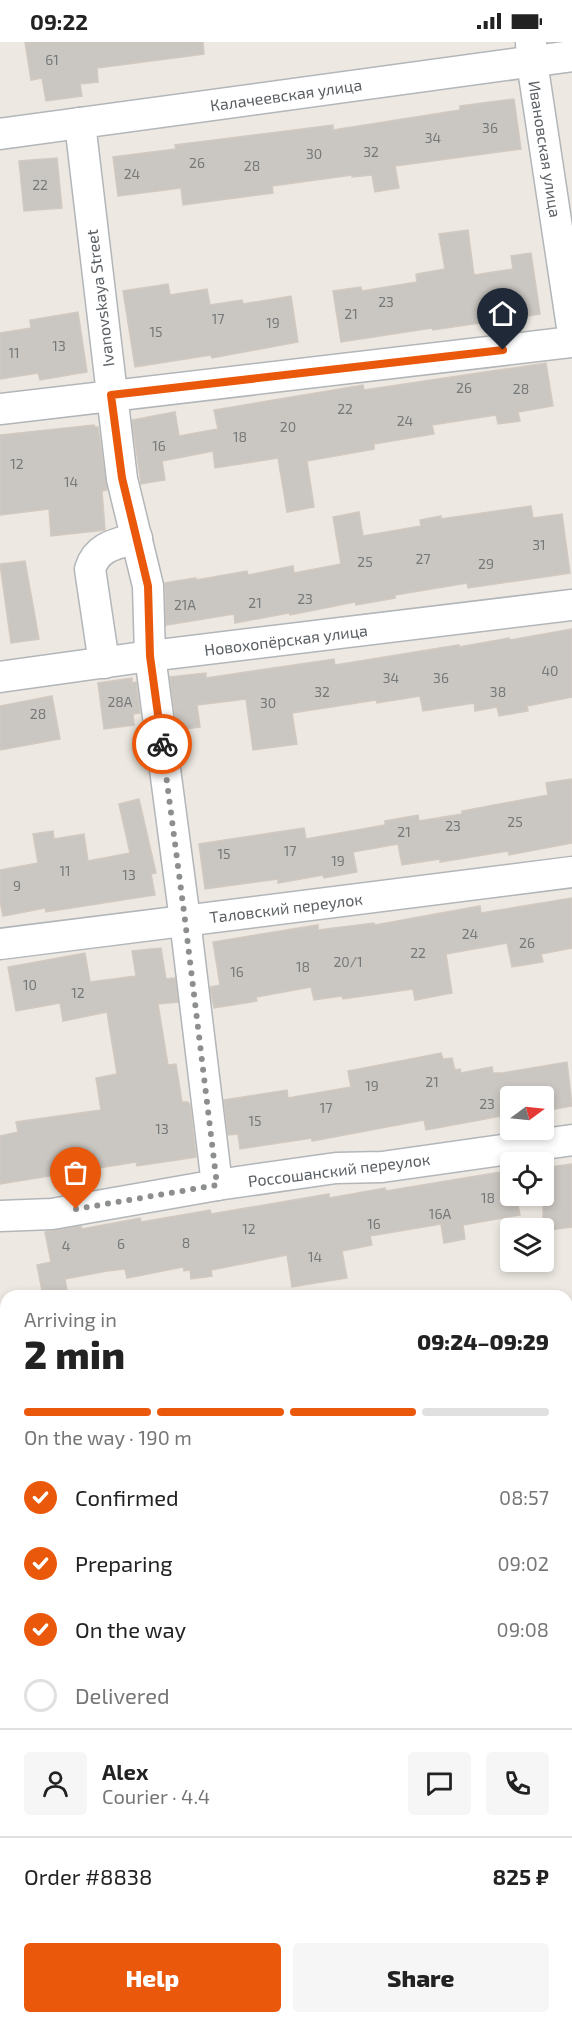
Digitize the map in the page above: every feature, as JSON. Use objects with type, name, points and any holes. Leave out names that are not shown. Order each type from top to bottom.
[{"type":"street","name":"Калачеевская улица","points":[[0,134],[532,52],[572,56]]},
{"type":"street","name":"Ивановская улица","points":[[532,52],[572,327]]},
{"type":"street","name":"Ivanovskaya Street","points":[[80,123],[122,478],[148,586],[150,656],[217,1185]]},
{"type":"street","points":[[0,409],[572,342]]},
{"type":"street","points":[[104,663],[90,569],[93,557],[108,546],[137,538]]},
{"type":"street","name":"Новохопёрская улица","points":[[0,677],[150,656],[572,604]]},
{"type":"street","name":"Таловский переулок","points":[[0,944],[572,872]]},
{"type":"street","name":"Россошанский переулок","points":[[0,1216],[52,1214],[217,1185],[336,1168],[382,1167],[572,1140]]},
{"type":"building","points":[[25,42],[203,42],[204,54],[97,68],[98,82],[80,84],[82,96],[46,101],[42,78],[31,80]]},
{"type":"building","points":[[514,99],[521,149],[395,166],[399,188],[375,192],[372,175],[352,177],[352,175],[272,186],[273,193],[183,205],[181,188],[118,196],[113,157],[176,149],[175,145],[333,125],[333,130],[460,110],[460,106]]},
{"type":"building","points":[[57,158],[62,208],[24,211],[19,161]]},
{"type":"building","points":[[468,230],[474,275],[513,269],[511,256],[531,253],[540,314],[341,342],[333,291],[361,287],[362,291],[417,282],[416,274],[445,269],[439,234]]},
{"type":"building","points":[[168,284],[170,295],[207,289],[210,305],[242,300],[243,304],[291,296],[298,342],[212,358],[211,355],[135,367],[123,291]]},
{"type":"building","points":[[78,312],[87,372],[40,380],[38,373],[0,379],[0,333],[31,328],[30,320]]},
{"type":"building","points":[[546,363],[553,406],[518,412],[520,421],[498,424],[496,415],[432,425],[434,434],[374,444],[374,449],[307,461],[314,507],[287,512],[278,458],[215,468],[213,451],[162,461],[165,480],[141,484],[132,420],[175,412],[179,436],[218,429],[214,410],[363,385],[364,390]]},
{"type":"building","points":[[94,425],[98,427],[107,490],[102,491],[105,530],[51,536],[49,509],[0,515],[0,435]]},
{"type":"building","points":[[531,506],[533,518],[562,514],[570,573],[468,588],[467,583],[395,595],[395,598],[356,605],[355,602],[235,623],[234,614],[166,625],[165,583],[247,571],[248,575],[293,566],[294,573],[341,564],[333,517],[359,512],[363,536],[421,526],[420,520],[441,516],[441,519]]},
{"type":"building","points":[[25,561],[39,639],[11,643],[0,564]]},
{"type":"building","points":[[572,629],[572,697],[527,706],[528,711],[499,716],[497,707],[475,711],[474,703],[423,711],[420,696],[377,703],[376,700],[292,713],[297,744],[253,750],[246,699],[197,705],[200,727],[177,730],[170,677],[206,673],[206,678],[334,659],[335,665]]},
{"type":"building","points":[[132,678],[132,683],[136,682],[140,713],[133,714],[134,725],[104,729],[98,683]]},
{"type":"building","points":[[52,696],[60,739],[0,750],[0,706]]},
{"type":"building","points":[[572,779],[572,843],[509,855],[508,851],[440,862],[440,859],[402,865],[398,844],[353,852],[357,872],[324,878],[323,875],[278,883],[278,879],[205,889],[199,844],[304,828],[306,839],[385,825],[385,821],[418,815],[419,821],[462,814],[462,811],[548,795],[546,783]]},
{"type":"building","points":[[139,799],[156,873],[151,874],[155,895],[46,912],[45,908],[3,916],[0,901],[0,870],[38,863],[33,834],[53,831],[54,839],[84,834],[88,861],[130,853],[119,804]]},
{"type":"building","points":[[572,898],[572,948],[541,954],[543,962],[512,967],[507,943],[446,954],[452,993],[415,1000],[413,989],[343,999],[342,996],[314,1000],[311,987],[256,997],[257,1001],[214,1008],[210,987],[220,985],[213,942],[318,925],[318,930],[374,923],[375,925],[480,906],[481,913]]},
{"type":"building","points":[[161,948],[166,979],[175,978],[178,1002],[158,1004],[168,1065],[176,1064],[182,1102],[188,1102],[190,1105],[196,1157],[137,1166],[136,1162],[0,1184],[0,1136],[18,1132],[16,1122],[101,1110],[96,1078],[117,1074],[107,1012],[63,1021],[60,1003],[16,1011],[8,967],[85,953],[90,982],[136,976],[132,951]]},
{"type":"building","points":[[441,1053],[443,1059],[452,1058],[455,1070],[460,1069],[461,1073],[492,1067],[493,1073],[502,1073],[567,1062],[572,1106],[554,1109],[554,1086],[500,1086],[500,1116],[426,1130],[424,1120],[312,1141],[312,1138],[240,1149],[238,1134],[228,1135],[224,1100],[287,1090],[288,1098],[351,1087],[348,1071]]},
{"type":"building","points":[[572,1164],[572,1227],[554,1229],[554,1218],[543,1218],[543,1206],[554,1206],[554,1166]]},
{"type":"building","points":[[500,1172],[500,1206],[518,1206],[520,1215],[463,1225],[465,1239],[444,1243],[441,1224],[370,1236],[372,1245],[342,1251],[347,1278],[292,1287],[287,1255],[211,1270],[212,1276],[191,1279],[190,1270],[184,1271],[183,1267],[127,1278],[125,1269],[65,1279],[67,1290],[42,1290],[37,1265],[51,1262],[45,1232],[81,1226],[82,1229],[140,1218],[141,1222],[210,1210],[211,1214],[329,1194],[329,1198],[385,1188],[386,1191]]},
{"type":"way so far","points":[[76,1209],[217,1185],[162,744]]},
{"type":"route","points":[[162,744],[150,656],[148,586],[122,478],[111,395],[503,350]]}]
